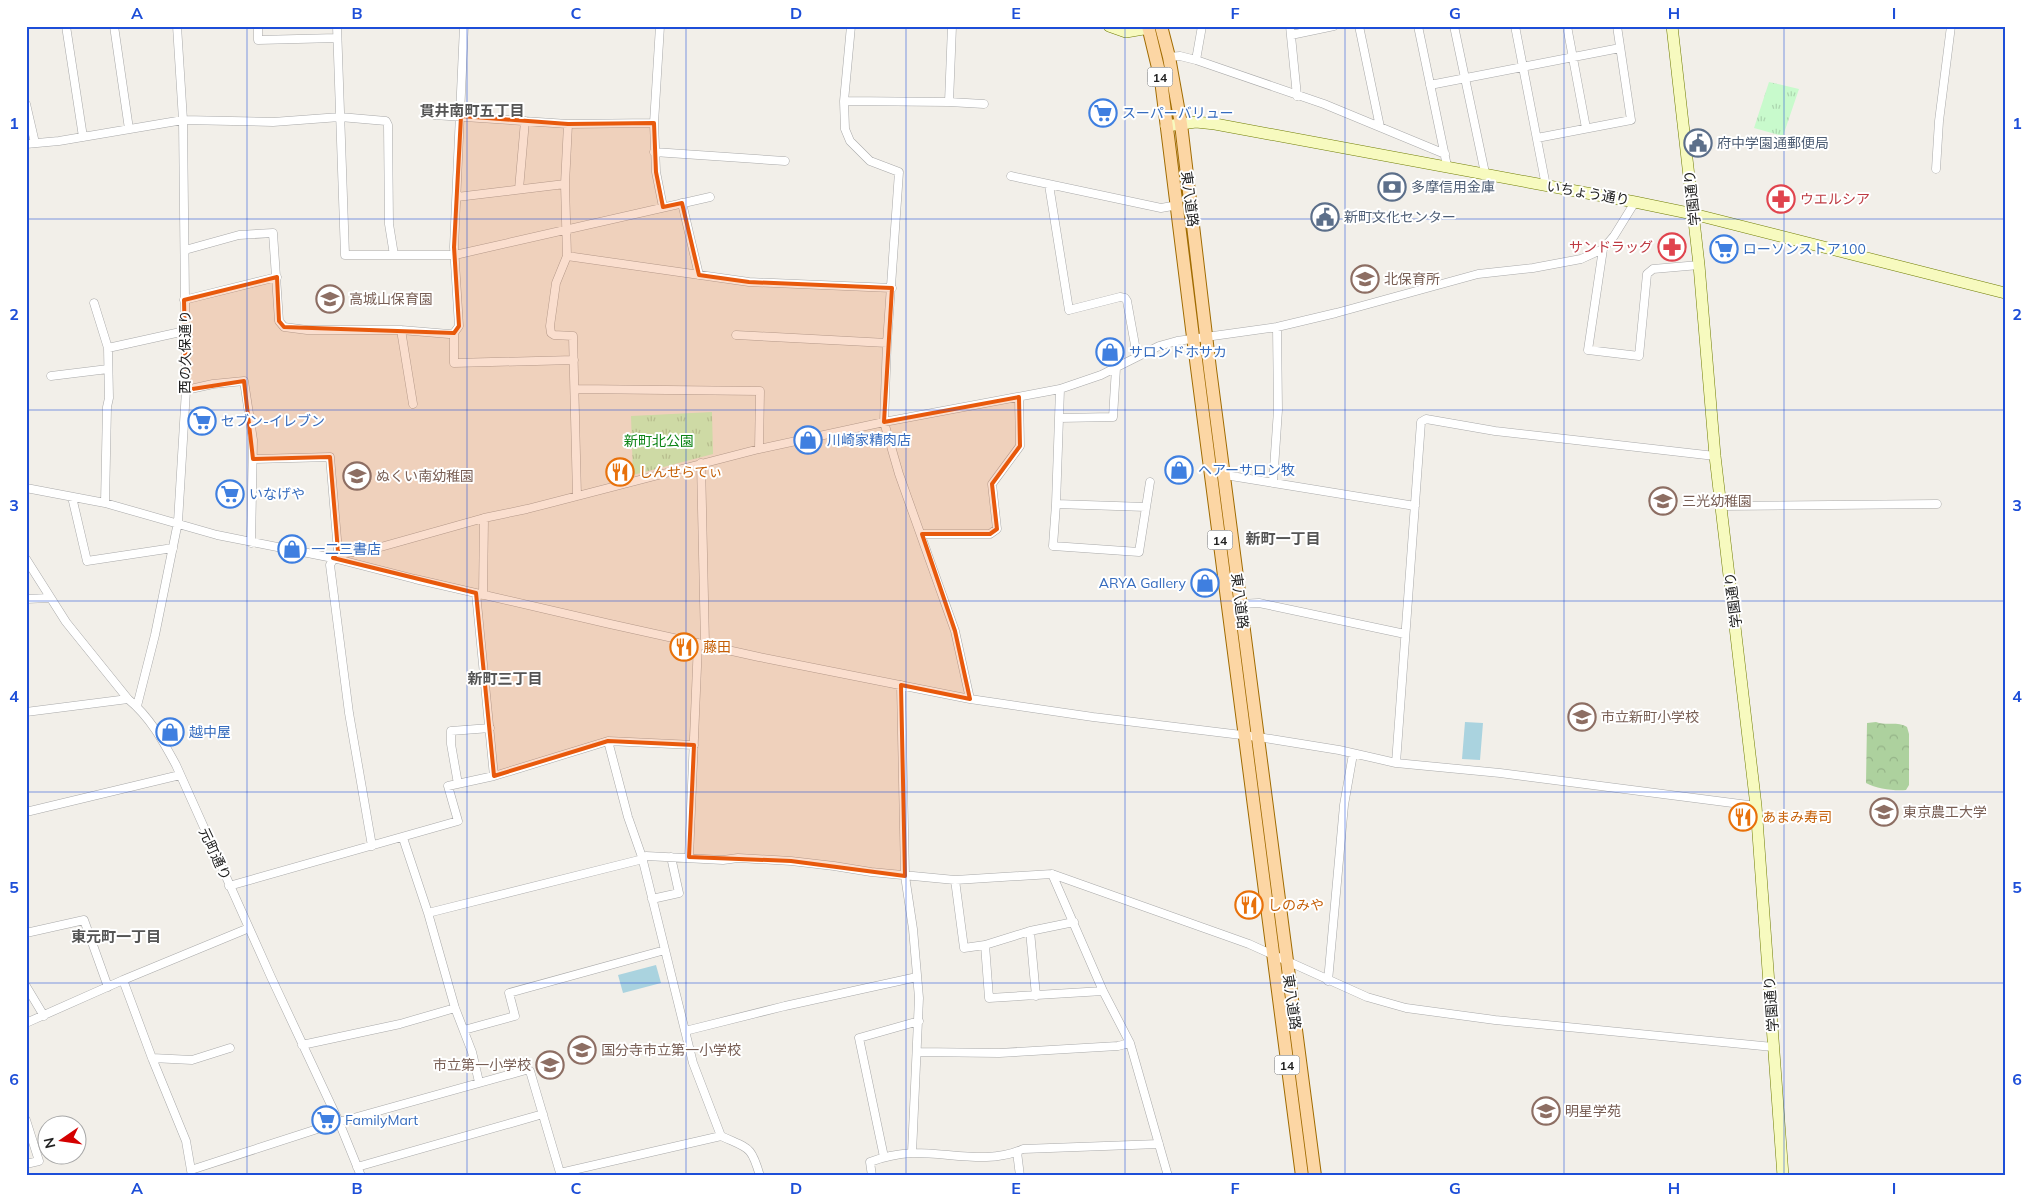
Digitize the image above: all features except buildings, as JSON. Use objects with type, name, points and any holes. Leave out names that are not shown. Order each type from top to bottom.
[{"type":"main road","name":"東八道路","points":[[1153,27],[1169,57],[1181,124],[1240,604],[1315,1176]]},
{"type":"main road","name":"東八道路","points":[[1153,27],[1178,205],[1193,337],[1302,1176]]},
{"type":"street","points":[[66,26],[83,136]]},
{"type":"street","points":[[114,26],[129,129]]},
{"type":"street","name":"西の久保通り","points":[[137,706],[155,635],[178,522],[186,390],[183,120],[176,26]]},
{"type":"street","points":[[258,26],[258,40],[337,38]]},
{"type":"street","points":[[337,26],[345,255],[455,255],[710,197]]},
{"type":"street","points":[[464,26],[455,255],[459,326],[454,333],[454,363],[574,360]]},
{"type":"street","points":[[660,26],[654,152],[663,207]]},
{"type":"street","points":[[851,26],[844,101],[846,129],[850,141],[870,161],[899,172],[887,343],[884,422],[899,474],[922,534],[955,631],[970,699]]},
{"type":"street","points":[[949,102],[952,26]]},
{"type":"street","points":[[1109,26],[1126,32],[1153,27]]},
{"type":"street","points":[[1196,60],[1202,26]]},
{"type":"street","points":[[1290,26],[1298,96]]},
{"type":"street","points":[[1291,35],[1334,26]]},
{"type":"street","points":[[1359,26],[1380,127]]},
{"type":"street","points":[[1418,26],[1447,166]]},
{"type":"street","points":[[1454,26],[1484,173]]},
{"type":"street","points":[[1515,26],[1546,186]]},
{"type":"street","points":[[1567,26],[1586,128]]},
{"type":"street","points":[[1537,138],[1631,120],[1617,26]]},
{"type":"street","name":"学園通り","points":[[1672,26],[1699,265],[1721,506],[1756,806],[1783,1176]]},
{"type":"street","points":[[1936,169],[1939,121],[1951,26]]},
{"type":"street","points":[[1430,85],[1620,48]]},
{"type":"street","points":[[1169,57],[1180,56],[1196,60],[1298,96],[1445,154]]},
{"type":"street","points":[[844,101],[984,104]]},
{"type":"street","points":[[26,104],[30,143],[59,141],[183,120],[273,122],[340,118],[386,121],[388,125],[389,224],[394,255]]},
{"type":"street","points":[[434,116],[461,116],[568,124],[654,123]]},
{"type":"street","points":[[519,189],[525,121]]},
{"type":"street","name":"いちょう通り","points":[[1166,126],[1196,122],[1214,124],[1635,202],[1693,214],[2005,294]]},
{"type":"street","points":[[568,124],[565,184],[566,256],[556,283],[550,326],[551,333],[554,335],[573,336],[577,496]]},
{"type":"street","points":[[654,152],[785,161]]},
{"type":"street","points":[[1011,176],[1161,208],[1178,205]]},
{"type":"street","points":[[457,197],[565,184]]},
{"type":"street","points":[[1049,184],[1069,310],[1120,297],[1125,298],[1137,356]]},
{"type":"street","points":[[333,558],[346,553],[370,550],[484,518],[759,449],[884,422],[1060,389],[1101,375],[1159,346],[1193,337],[1224,335],[1277,327],[1336,313],[1478,274],[1570,262],[1592,255],[1603,249],[1614,236],[1635,202]]},
{"type":"street","points":[[682,203],[699,275]]},
{"type":"street","points":[[185,250],[239,236],[273,233],[279,321],[284,327],[307,330],[400,330],[454,333]]},
{"type":"street","points":[[1603,249],[1588,350],[1639,356],[1647,274],[1653,268],[1699,265]]},
{"type":"street","points":[[566,256],[749,282],[892,288]]},
{"type":"street","points":[[184,300],[276,277]]},
{"type":"street","points":[[94,302],[108,348],[109,398],[107,407],[104,504]]},
{"type":"street","points":[[1274,483],[1278,410],[1277,327]]},
{"type":"street","points":[[108,348],[185,330]]},
{"type":"street","points":[[400,330],[413,404]]},
{"type":"street","points":[[736,335],[887,343]]},
{"type":"street","points":[[1060,418],[1112,417],[1116,368]]},
{"type":"street","points":[[51,376],[108,369]]},
{"type":"street","points":[[186,390],[213,384],[244,381],[253,440],[251,543]]},
{"type":"street","points":[[574,389],[760,391],[759,449]]},
{"type":"street","points":[[1060,389],[1053,546],[1139,552],[1150,482]]},
{"type":"street","points":[[922,534],[990,534],[997,529],[992,484],[1020,446],[1019,397]]},
{"type":"street","points":[[1396,763],[1421,422],[1426,420],[1495,431],[1716,456]]},
{"type":"street","points":[[253,459],[330,457],[338,551],[330,565],[348,704],[372,846]]},
{"type":"street","points":[[689,858],[694,745],[702,644],[701,463]]},
{"type":"street","points":[[1225,475],[1415,506]]},
{"type":"street","points":[[26,488],[178,522],[251,543],[333,558],[479,594],[759,657],[970,699],[1102,718],[1258,737],[1396,763],[1500,773],[1756,806]]},
{"type":"street","points":[[72,497],[87,561],[173,548]]},
{"type":"street","points":[[1056,504],[1146,507]]},
{"type":"street","points":[[1721,506],[1937,504]]},
{"type":"street","points":[[484,518],[479,594],[494,776]]},
{"type":"street","name":"元町通り","points":[[26,559],[66,622],[158,733],[180,775],[229,886],[339,1122],[361,1176]]},
{"type":"street","points":[[26,599],[49,598]]},
{"type":"street","points":[[1240,604],[1259,603],[1405,634]]},
{"type":"street","points":[[901,686],[905,876],[918,976],[919,1021],[912,1153]]},
{"type":"street","points":[[26,712],[128,699]]},
{"type":"street","points":[[458,784],[451,732],[490,728]]},
{"type":"street","points":[[229,886],[458,821],[448,786],[494,776],[608,741],[694,745]]},
{"type":"street","points":[[608,741],[628,817],[642,857],[693,1063],[721,1136]]},
{"type":"street","points":[[1328,981],[1344,805],[1353,754]]},
{"type":"street","points":[[26,812],[180,775]]},
{"type":"street","points":[[403,838],[428,913],[454,1008],[464,1030],[479,1082]]},
{"type":"street","points":[[428,913],[638,860],[646,856],[791,861],[905,876],[955,880],[1052,874],[1249,944],[1367,997],[1406,1008],[1495,1020],[1773,1047]]},
{"type":"street","points":[[652,899],[679,893],[671,857]]},
{"type":"street","points":[[1052,874],[1103,991],[1130,1043],[1168,1176]]},
{"type":"street","points":[[955,880],[964,948],[1074,922]]},
{"type":"street","points":[[26,933],[84,920],[108,987]]},
{"type":"street","points":[[26,1023],[123,980],[249,928]]},
{"type":"street","points":[[1030,931],[1036,996]]},
{"type":"street","points":[[985,944],[989,998],[1103,991]]},
{"type":"street","points":[[464,1030],[515,1016],[509,992],[665,950]]},
{"type":"street","points":[[685,1031],[918,976]]},
{"type":"street","points":[[123,980],[186,1141],[192,1173],[339,1122],[526,1070],[530,1071],[560,1174],[721,1136],[748,1148],[754,1154],[760,1176]]},
{"type":"street","points":[[26,986],[44,1016]]},
{"type":"street","points":[[302,1045],[400,1024],[454,1008]]},
{"type":"street","points":[[884,1156],[858,1038],[919,1021]]},
{"type":"street","points":[[917,1052],[1000,1053],[1118,1046],[1130,1043]]},
{"type":"street","points":[[152,1058],[192,1060],[230,1048]]},
{"type":"street","points":[[357,1167],[542,1114]]},
{"type":"street","points":[[26,1120],[39,1161],[26,1164]]},
{"type":"street","points":[[872,1176],[870,1162],[884,1156],[912,1153],[964,1157],[1011,1155],[1023,1149],[1159,1144]]},
{"type":"street","points":[[1018,1152],[1020,1176]]},
{"type":"highlighted area","points":[[461,116],[568,124],[654,123],[656,172],[663,207],[682,203],[699,275],[749,282],[892,288],[884,422],[1019,397],[1020,446],[992,484],[997,529],[990,534],[922,534],[955,631],[970,699],[901,685],[905,876],[791,861],[689,857],[694,745],[608,741],[494,776],[476,593],[333,558],[338,551],[330,457],[253,459],[244,381],[186,390],[184,300],[277,277],[279,321],[284,327],[454,333],[459,326],[454,247]]},
{"type":"green space","points":[[1769,82],[1799,89],[1783,136],[1754,128]]},
{"type":"green space","name":"新町北公園","points":[[712,412],[713,454],[633,475],[631,416]]},
{"type":"green space","points":[[1867,723],[1900,724],[1907,727],[1909,734],[1909,785],[1906,790],[1886,789],[1866,783]]},
{"type":"water","points":[[1465,722],[1483,723],[1480,760],[1462,759]]},
{"type":"water","points":[[656,965],[661,983],[623,993],[618,975]]},
{"type":"place","name":"スーパーバリュー","points":[[1103,113]]},
{"type":"place","name":"府中学園通郵便局","points":[[1698,143]]},
{"type":"place","name":"多摩信用金庫","points":[[1392,187]]},
{"type":"place","name":"ウエルシア","points":[[1781,199]]},
{"type":"place","name":"新町文化センター","points":[[1325,217]]},
{"type":"place","name":"サンドラッグ","points":[[1672,247]]},
{"type":"place","name":"ローソンストア100","points":[[1724,249]]},
{"type":"place","name":"北保育所","points":[[1365,279]]},
{"type":"place","name":"高城山保育園","points":[[330,299]]},
{"type":"place","name":"サロンドホサカ","points":[[1110,352]]},
{"type":"place","name":"セブン-イレブン","points":[[202,421]]},
{"type":"place","name":"川崎家精肉店","points":[[808,440]]},
{"type":"place","name":"ヘアーサロン牧","points":[[1179,470]]},
{"type":"place","name":"しんせらてぃ","points":[[620,472]]},
{"type":"place","name":"ぬくい南幼稚園","points":[[357,476]]},
{"type":"place","name":"いなげや","points":[[230,494]]},
{"type":"place","name":"三光幼稚園","points":[[1663,501]]},
{"type":"place","name":"一二三書店","points":[[292,549]]},
{"type":"place","name":"ARYA Gallery","points":[[1205,583]]},
{"type":"place","name":"藤田","points":[[684,647]]},
{"type":"place","name":"市立新町小学校","points":[[1582,717]]},
{"type":"place","name":"越中屋","points":[[170,732]]},
{"type":"place","name":"東京農工大学","points":[[1884,812]]},
{"type":"place","name":"あまみ寿司","points":[[1743,817]]},
{"type":"place","name":"しのみや","points":[[1249,905]]},
{"type":"place","name":"国分寺市立第一小学校","points":[[582,1050]]},
{"type":"place","name":"市立第一小学校","points":[[550,1065]]},
{"type":"place","name":"明星学苑","points":[[1546,1111]]},
{"type":"place","name":"FamilyMart","points":[[326,1120]]},
{"type":"district","name":"貫井南町五丁目","points":[[472,110]]},
{"type":"district","name":"新町一丁目","points":[[1283,538]]},
{"type":"district","name":"新町三丁目","points":[[505,678]]},
{"type":"district","name":"東元町一丁目","points":[[116,936]]}]
